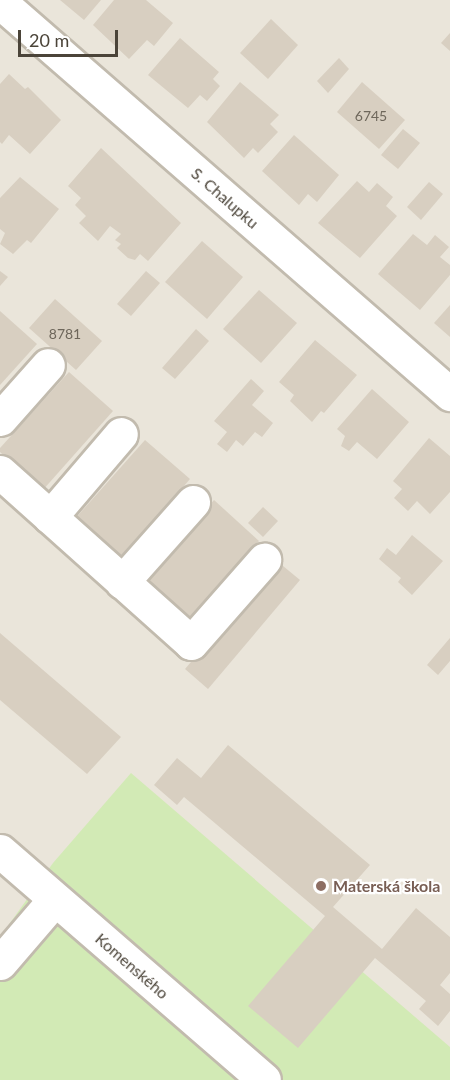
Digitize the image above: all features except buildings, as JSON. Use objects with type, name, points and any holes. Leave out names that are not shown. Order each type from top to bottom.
[{"type":"street","name":"S. Chalupku","points":[[0,2],[450,394]]},
{"type":"street","points":[[0,419],[48,365]]},
{"type":"street","points":[[50,517],[122,434]]},
{"type":"street","points":[[0,472],[191,643],[264,560]]},
{"type":"street","points":[[122,582],[194,502]]},
{"type":"street","name":"Komenského","points":[[0,851],[264,1080]]},
{"type":"street","points":[[0,963],[55,899]]},
{"type":"shaded area","points":[[0,0],[450,0],[450,1080],[0,1080]]},
{"type":"green space","points":[[131,773],[450,1047],[450,1080],[0,1080],[0,937],[53,863]]},
{"type":"place","name":"Materská škola","points":[[321,886]]}]
